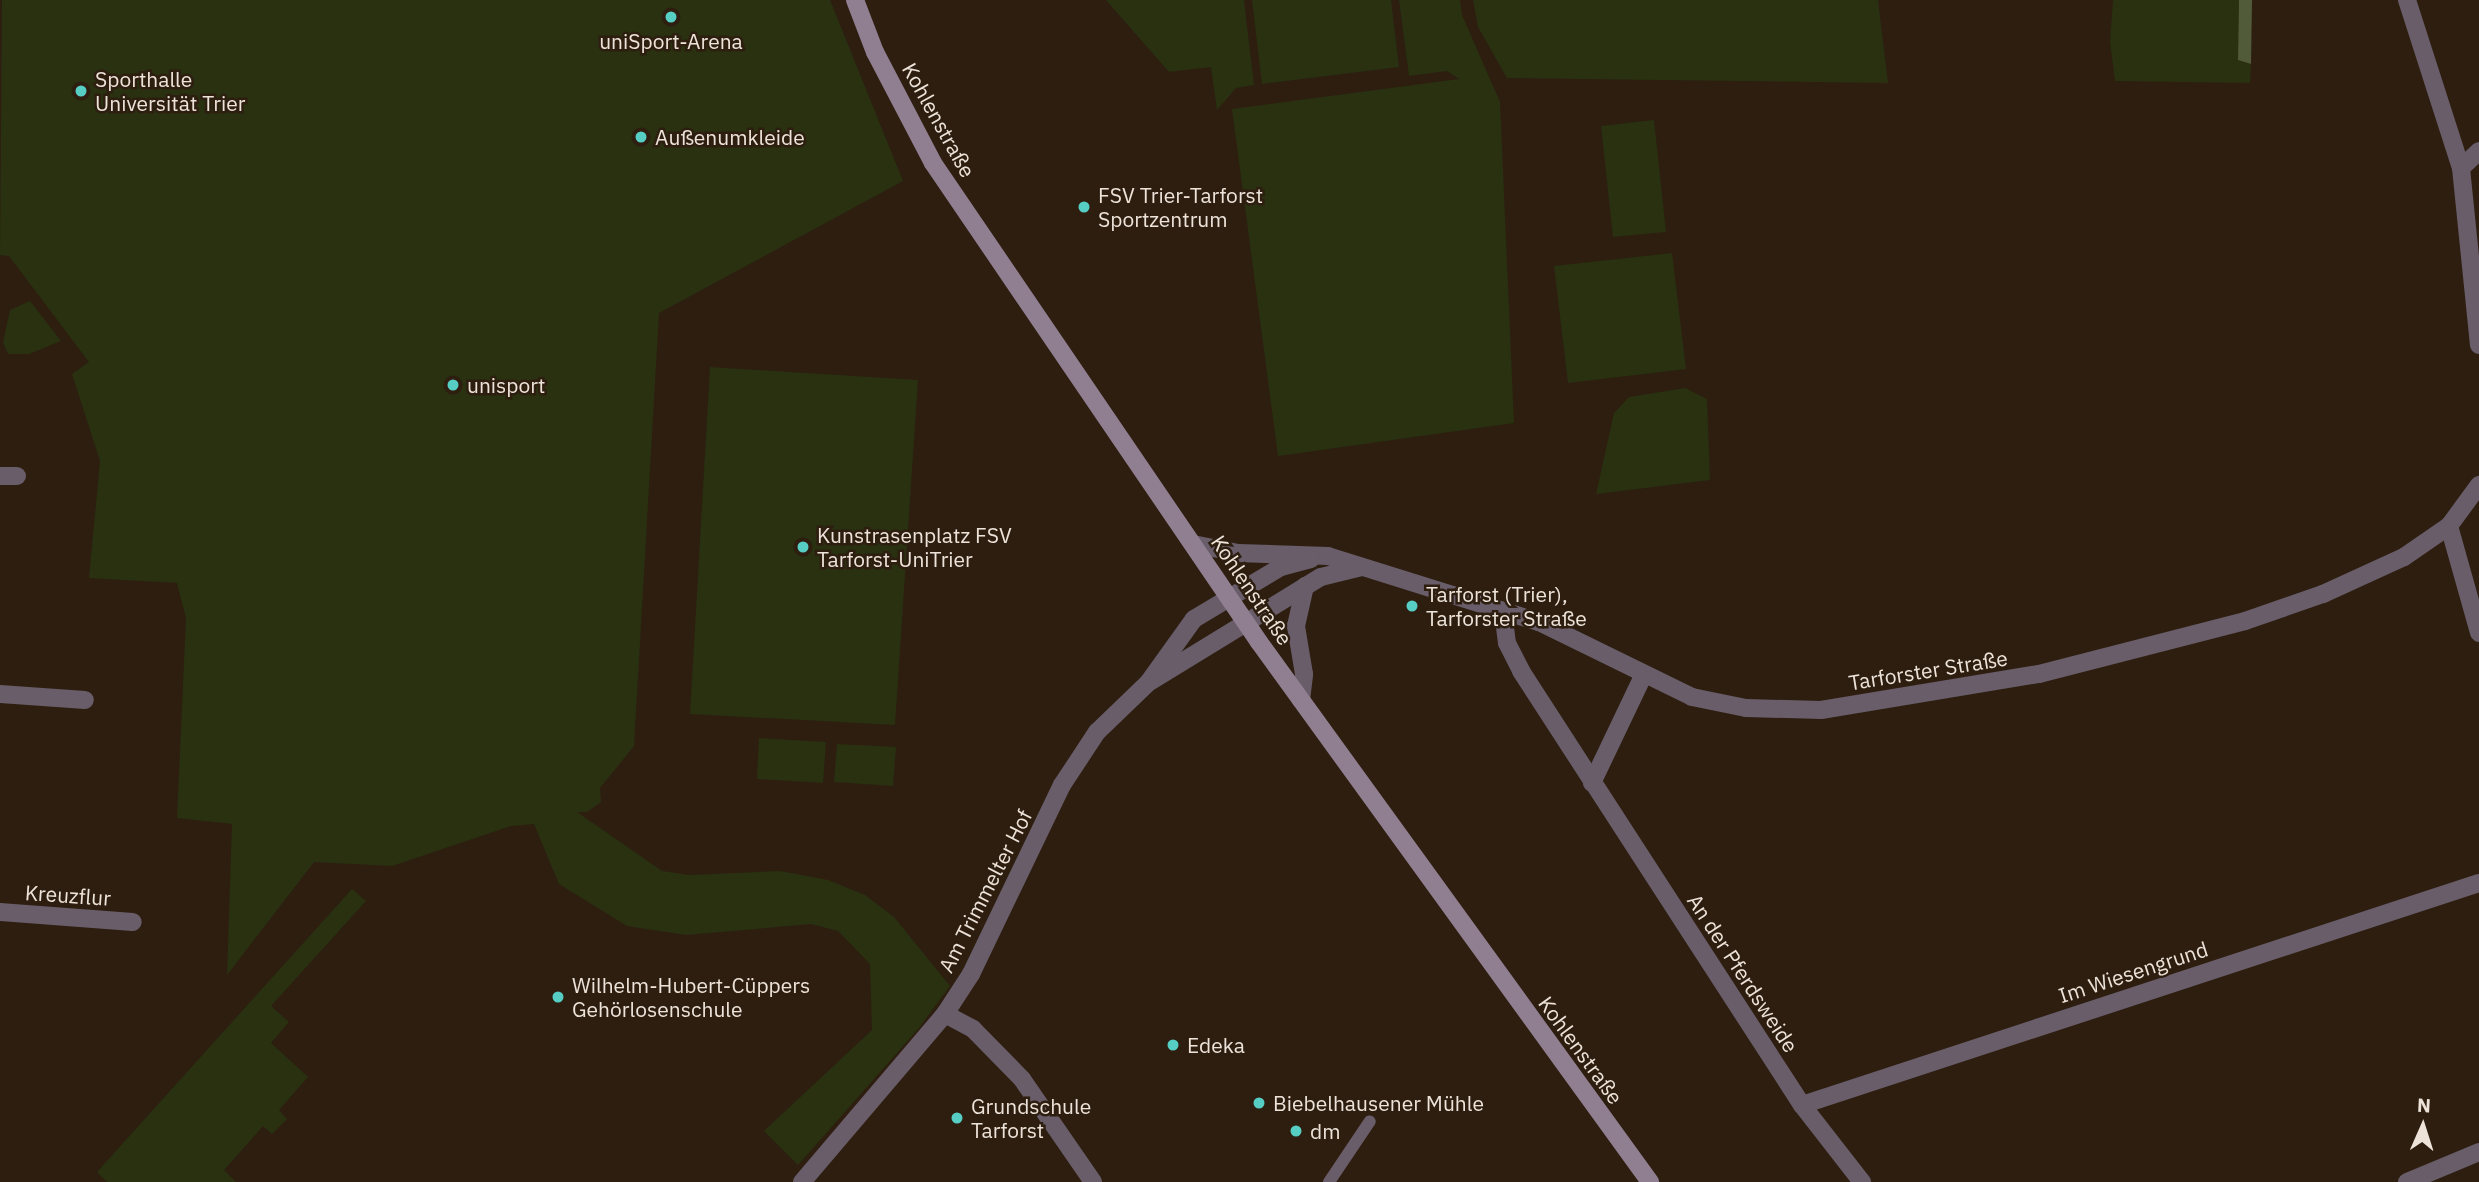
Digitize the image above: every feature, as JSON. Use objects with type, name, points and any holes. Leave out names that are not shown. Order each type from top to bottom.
[{"type":"main road","name":"Kohlenstraße","points":[[855,0],[875,52],[933,163],[1245,621],[1650,1182]]},
{"type":"street","points":[[2407,0],[2461,167],[2479,345]]},
{"type":"street","points":[[2461,167],[2479,151]]},
{"type":"street","name":"Tarforster Straße","points":[[1193,544],[1238,553],[1328,556],[1539,622],[1643,676],[1692,696],[1746,708],[1821,710],[2039,674],[2179,642],[2323,594],[2404,557],[2448,526],[2479,485]]},
{"type":"street","points":[[2448,526],[2476,600],[2479,633]]},
{"type":"street","points":[[1229,597],[1281,567],[1328,556]]},
{"type":"street","points":[[1245,621],[1305,586],[1362,567]]},
{"type":"street","points":[[1301,700],[1304,674],[1296,626],[1305,586]]},
{"type":"street","name":"Am Trimmelter Hof","points":[[802,1182],[945,1014],[993,934],[1071,771],[1097,732],[1148,683],[1194,619],[1229,597]]},
{"type":"street","name":"An der Pferdsweide","points":[[1503,611],[1507,643],[1521,671],[1802,1105],[1862,1182]]},
{"type":"street","name":"Am Trimmelter Hof","points":[[1148,683],[1245,621]]},
{"type":"street","points":[[1592,783],[1643,676]]},
{"type":"street","points":[[0,694],[85,700]]},
{"type":"street","name":"Im Wiesengrund","points":[[1802,1105],[2479,883]]},
{"type":"street","name":"Kreuzflur","points":[[0,912],[133,922]]},
{"type":"street","points":[[945,1014],[973,1029],[1023,1079],[1093,1182]]},
{"type":"street","points":[[1329,1182],[1370,1121]]},
{"type":"street","points":[[2407,1182],[2479,1152]]},
{"type":"green space","name":"unisport","points":[[2,0],[830,0],[903,181],[659,313],[634,746],[600,788],[601,802],[587,812],[577,812],[662,871],[689,875],[780,871],[828,880],[865,895],[894,917],[950,986],[919,1028],[798,1165],[764,1131],[872,1030],[870,964],[838,931],[811,924],[686,935],[627,926],[559,884],[534,824],[511,826],[392,866],[314,862],[227,975],[232,824],[177,818],[186,618],[177,583],[89,578],[100,461],[72,374],[89,362],[9,256],[0,255]]},
{"type":"green space","points":[[1106,0],[1244,0],[1254,85],[1236,88],[1217,110],[1211,67],[1169,72]]},
{"type":"green space","points":[[1252,0],[1391,0],[1399,67],[1262,84]]},
{"type":"green space","points":[[1399,0],[1460,0],[1462,15],[1500,102],[1514,423],[1278,456],[1232,109],[1459,79],[1447,71],[1409,76]]},
{"type":"green space","points":[[1473,0],[1878,0],[1888,83],[1507,78],[1478,27]]},
{"type":"green space","points":[[2113,0],[2239,0],[2238,60],[2251,64],[2250,83],[2115,81],[2110,42]]},
{"type":"green space","points":[[2239,0],[2252,0],[2251,64],[2238,60]]},
{"type":"green space","points":[[1654,120],[1666,232],[1613,237],[1601,126]]},
{"type":"green space","points":[[1672,253],[1686,369],[1568,383],[1554,266]]},
{"type":"green space","points":[[30,301],[61,341],[29,354],[8,354],[3,342],[10,310]]},
{"type":"green space","name":"Kunstrasenplatz FSV Tarforst-UniTrier","points":[[710,367],[918,380],[895,725],[690,714]]},
{"type":"green space","points":[[1685,388],[1707,399],[1710,480],[1596,494],[1614,413],[1629,397]]},
{"type":"green space","points":[[759,738],[826,742],[823,783],[757,779]]},
{"type":"green space","points":[[837,744],[896,747],[893,786],[834,782]]},
{"type":"green space","points":[[352,889],[366,901],[271,1006],[289,1022],[271,1043],[308,1077],[279,1110],[287,1119],[272,1134],[263,1126],[224,1170],[236,1182],[107,1182],[97,1172]]},
{"type":"place","name":"uniSport-Arena","points":[[671,17]]},
{"type":"place","name":"Sporthalle Universität Trier","points":[[81,91]]},
{"type":"place","name":"Außenumkleide","points":[[641,137]]},
{"type":"place","name":"FSV Trier-Tarforst Sportzentrum","points":[[1084,207]]},
{"type":"place","name":"unisport","points":[[453,385]]},
{"type":"place","name":"Kunstrasenplatz FSV Tarforst-UniTrier","points":[[803,547]]},
{"type":"place","name":"Tarforst (Trier), Tarforster Straße","points":[[1412,606]]},
{"type":"place","name":"Wilhelm-Hubert-Cüppers Gehörlosenschule","points":[[558,997]]},
{"type":"place","name":"Edeka","points":[[1173,1045]]},
{"type":"place","name":"Biebelhausener Mühle","points":[[1259,1103]]},
{"type":"place","name":"Grundschule Tarforst","points":[[957,1118]]},
{"type":"place","name":"dm","points":[[1296,1131]]}]
